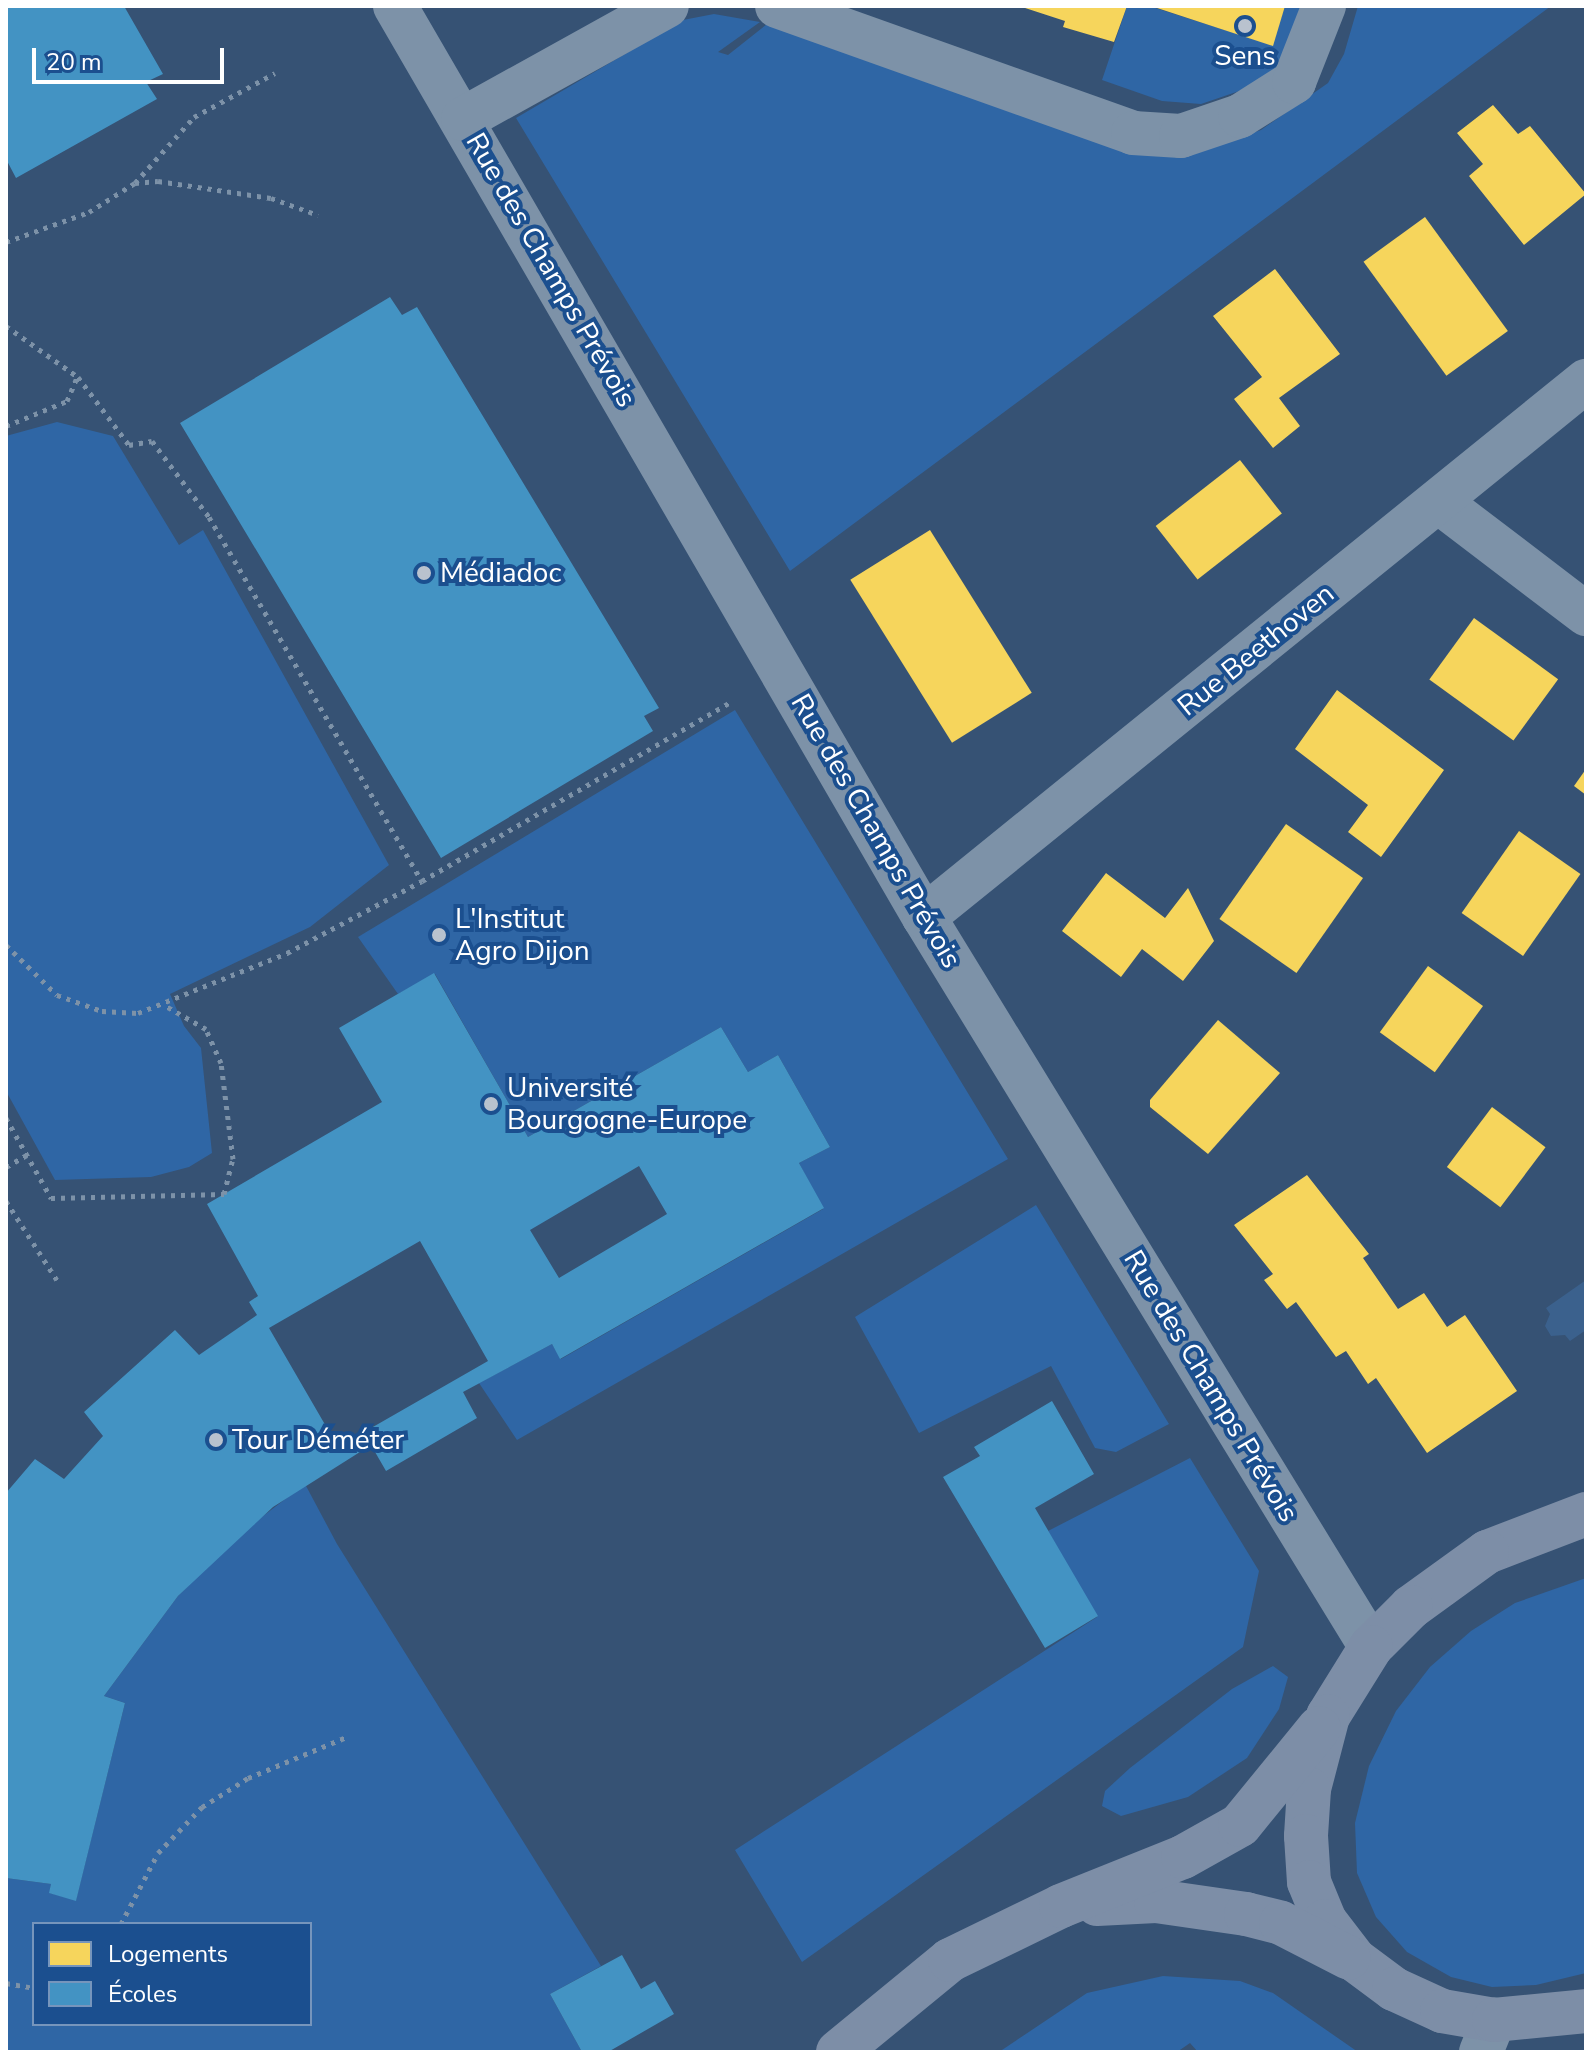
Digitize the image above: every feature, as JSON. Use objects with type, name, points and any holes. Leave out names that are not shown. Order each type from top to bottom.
[{"type":"main road","points":[[838,2052],[950,1960],[1061,1906],[1183,1857],[1240,1825],[1328,1716],[1371,1647],[1411,1607],[1487,1552],[1586,1514]]},
{"type":"main road","points":[[1328,1716],[1309,1789],[1309,1882],[1325,1921],[1355,1960]]},
{"type":"main road","points":[[1061,1906],[1156,1901],[1246,1914],[1281,1923],[1355,1960],[1394,1989],[1487,2036],[1586,2011]]},
{"type":"street","name":"Rue des Champs Prévois","points":[[395,6],[924,917],[1371,1647]]},
{"type":"street","points":[[463,119],[667,6]]},
{"type":"street","points":[[777,6],[1133,133],[1181,136],[1240,116],[1294,82],[1324,6]]},
{"type":"street","name":"Rue Beethoven","points":[[924,917],[1586,381]]},
{"type":"street","points":[[1439,502],[1586,614]]},
{"type":"path","points":[[6,242],[89,212],[135,183],[194,117],[275,73]]},
{"type":"path","points":[[135,183],[158,181],[271,198],[318,215]]},
{"type":"path","points":[[6,326],[78,377],[129,445],[152,441],[209,517],[422,881]]},
{"type":"path","points":[[6,426],[67,401],[78,377]]},
{"type":"path","points":[[6,945],[57,995],[102,1011],[138,1013],[166,1006],[287,953],[422,881],[731,702]]},
{"type":"path","points":[[6,1118],[51,1198],[224,1194],[233,1159],[221,1063],[206,1029],[166,1006]]},
{"type":"path","points":[[6,1167],[27,1155]]},
{"type":"path","points":[[6,1201],[57,1280]]},
{"type":"path","points":[[122,1922],[158,1853],[202,1807],[248,1778],[349,1736]]},
{"type":"path","points":[[6,1983],[32,1988]]},
{"type":"shaded area","points":[[1127,6],[1149,6],[1272,45],[1285,6],[1305,6],[1284,61],[1251,87],[1201,104],[1162,101],[1102,80]]},
{"type":"shaded area","points":[[1358,6],[1551,6],[790,571],[516,118],[683,20],[714,14],[760,22],[718,52],[728,55],[767,24],[1220,144],[1261,130],[1328,83],[1344,54]]},
{"type":"shaded area","points":[[57,422],[113,436],[179,545],[203,530],[389,865],[310,927],[170,994],[184,1026],[201,1048],[212,1153],[189,1167],[151,1177],[55,1180],[6,1091],[6,436]]},
{"type":"shaded area","points":[[735,710],[1008,1159],[517,1440],[479,1383],[552,1344],[561,1359],[823,1209],[799,1163],[830,1147],[778,1055],[748,1072],[721,1027],[528,1137],[435,974],[398,994],[358,937]]},
{"type":"shaded area","points":[[1036,1205],[1169,1424],[1116,1452],[1095,1448],[1051,1366],[919,1433],[855,1317]]},
{"type":"shaded area","points":[[1586,1280],[1586,1330],[1570,1341],[1565,1335],[1551,1336],[1545,1326],[1550,1314],[1546,1308]]},
{"type":"shaded area","points":[[1190,1458],[1259,1571],[1243,1647],[802,1962],[735,1850],[1097,1617],[1048,1531]]},
{"type":"shaded area","points":[[305,1484],[337,1544],[601,1966],[550,1994],[582,2052],[6,2052],[6,1878],[51,1884],[50,1893],[76,1900],[125,1703],[104,1696],[178,1596],[245,1530]]},
{"type":"shaded area","points":[[1586,1578],[1586,1973],[1536,1985],[1492,1987],[1451,1977],[1407,1952],[1376,1917],[1357,1873],[1355,1823],[1369,1766],[1396,1711],[1430,1667],[1471,1631],[1515,1603]]},
{"type":"shaded area","points":[[1273,1666],[1288,1677],[1279,1709],[1247,1758],[1188,1797],[1121,1816],[1102,1806],[1105,1791],[1130,1768],[1232,1689]]},
{"type":"shaded area","points":[[1163,1976],[1240,1981],[1273,1993],[1358,2052],[1198,2052],[1190,2043],[1177,2052],[999,2052],[1087,1993]]},
{"type":"building: Logements","points":[[1019,6],[1127,6],[1114,42],[1063,27],[1065,21]]},
{"type":"building: Logements","name":"Sens","points":[[1151,6],[1285,6],[1273,46]]},
{"type":"building: Logements","points":[[1493,105],[1518,134],[1530,126],[1586,194],[1524,245],[1469,176],[1483,164],[1457,133]]},
{"type":"building: Logements","points":[[1425,217],[1508,331],[1446,376],[1364,262]]},
{"type":"building: Logements","points":[[1275,269],[1340,354],[1279,398],[1300,426],[1273,448],[1234,399],[1262,377],[1213,316]]},
{"type":"building: Logements","points":[[1240,460],[1282,514],[1198,579],[1156,526]]},
{"type":"building: Logements","points":[[930,530],[1032,693],[952,743],[850,580]]},
{"type":"building: Logements","points":[[1474,618],[1558,679],[1513,741],[1429,679]]},
{"type":"building: Logements","points":[[1337,690],[1444,770],[1381,857],[1348,832],[1368,805],[1295,749]]},
{"type":"building: Logements","points":[[1586,769],[1586,795],[1574,786]]},
{"type":"building: Logements","points":[[1286,824],[1363,878],[1296,973],[1219,919]]},
{"type":"building: Logements","points":[[1519,831],[1580,874],[1523,956],[1462,913]]},
{"type":"building: Logements","points":[[1106,873],[1165,918],[1188,888],[1214,941],[1183,981],[1142,949],[1121,977],[1062,931]]},
{"type":"building: Logements","points":[[1428,966],[1483,1006],[1435,1072],[1380,1032]]},
{"type":"building: Logements","points":[[1218,1020],[1280,1073],[1208,1154],[1150,1107],[1150,1100]]},
{"type":"building: Logements","points":[[1492,1107],[1546,1147],[1500,1207],[1447,1167]]},
{"type":"building: Logements","points":[[1307,1175],[1369,1254],[1363,1258],[1398,1309],[1424,1293],[1447,1327],[1465,1315],[1517,1391],[1427,1453],[1376,1378],[1368,1384],[1346,1351],[1336,1357],[1296,1302],[1287,1309],[1264,1280],[1273,1274],[1234,1225]]},
{"type":"building: Écoles","points":[[6,6],[124,6],[163,74],[146,82],[157,99],[16,178],[6,159]]},
{"type":"building: Écoles","points":[[390,297],[402,315],[417,307],[659,708],[644,716],[653,731],[441,858],[180,423]]},
{"type":"building: Écoles","name":"Tour Déméter","points":[[434,973],[528,1137],[721,1027],[748,1072],[778,1055],[830,1147],[799,1163],[824,1208],[560,1359],[552,1344],[463,1392],[477,1418],[386,1471],[371,1445],[273,1507],[178,1596],[104,1696],[125,1703],[76,1901],[49,1893],[51,1884],[6,1878],[6,1493],[35,1459],[64,1479],[103,1436],[84,1412],[175,1330],[199,1355],[257,1315],[249,1302],[258,1296],[207,1204],[382,1102],[339,1028]],"holes":[[[639,1166],[667,1214],[559,1278],[530,1230]],[[420,1241],[488,1361],[338,1447],[269,1328]]]},
{"type":"building: Écoles","points":[[1052,1401],[1094,1474],[1035,1508],[1098,1616],[1045,1648],[943,1477],[980,1456],[974,1447]]},
{"type":"building: Écoles","points":[[622,1955],[641,1989],[655,1981],[674,2014],[608,2052],[582,2052],[550,1994]]},
{"type":"place","name":"Sens","points":[[1245,26]]},
{"type":"place","name":"Médiadoc","points":[[424,573]]},
{"type":"place","name":"L'Institut Agro Dijon","points":[[439,935]]},
{"type":"place","name":"Université Bourgogne-Europe","points":[[491,1104]]},
{"type":"place","name":"Tour Déméter","points":[[216,1440]]}]
